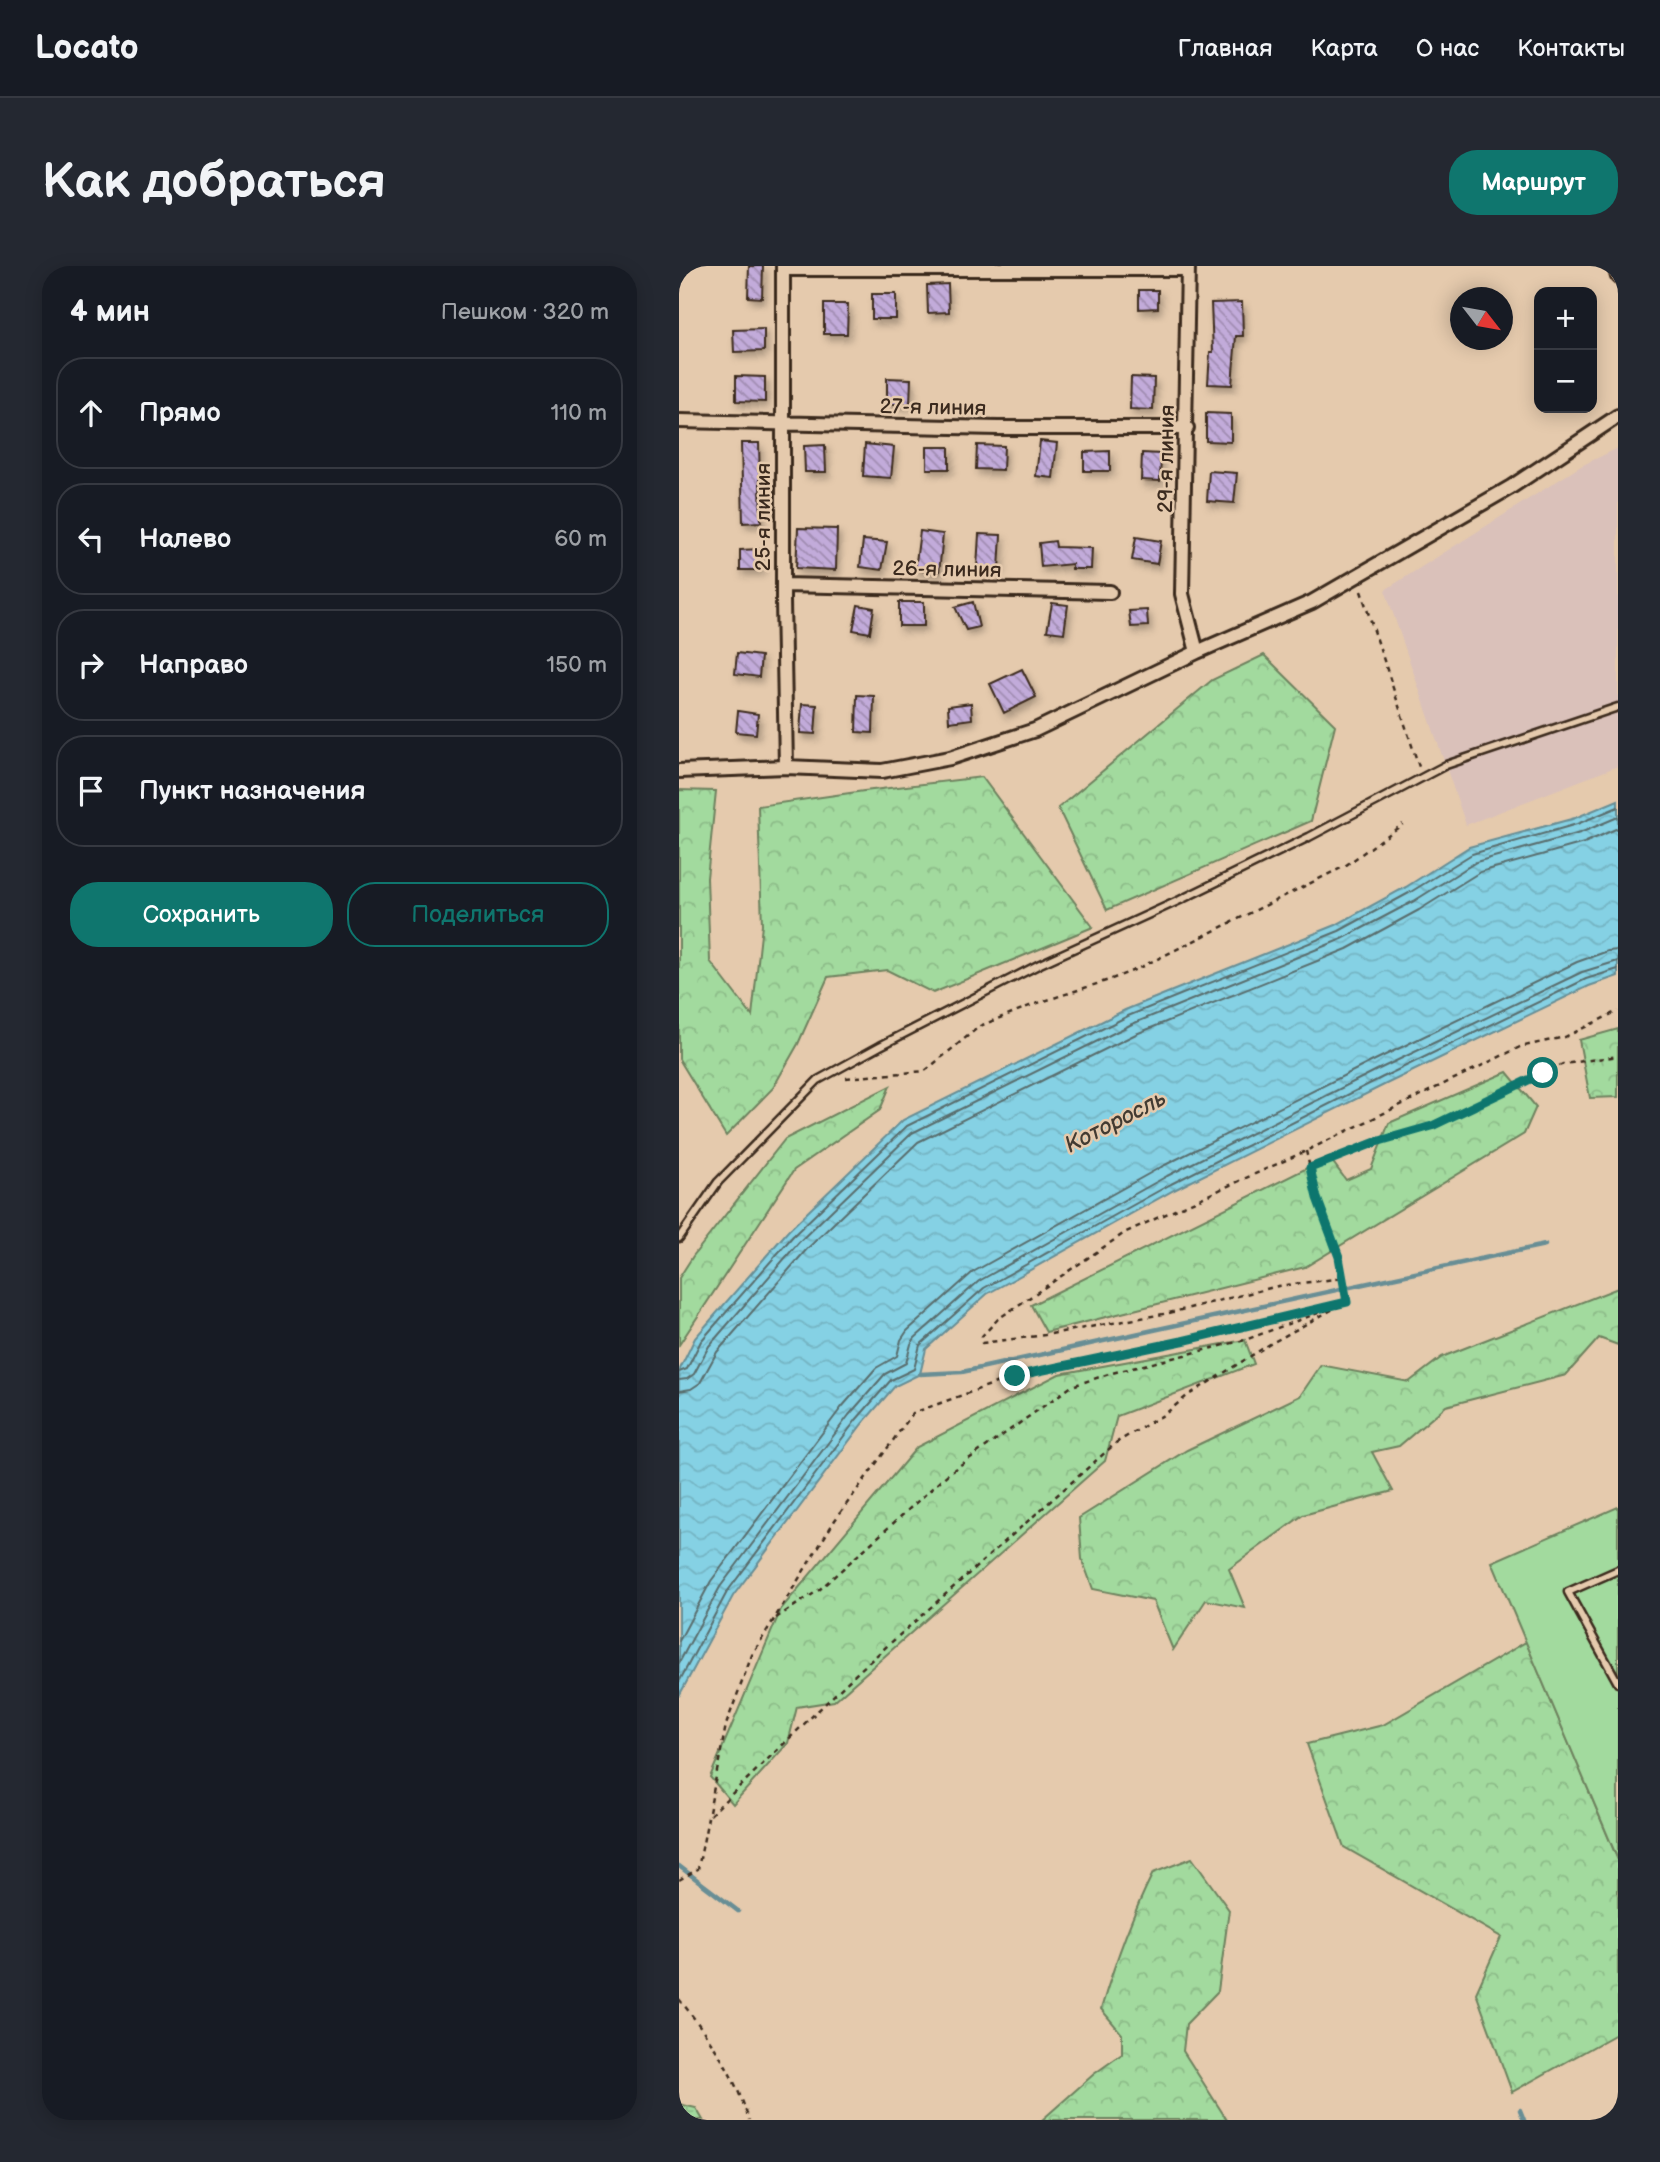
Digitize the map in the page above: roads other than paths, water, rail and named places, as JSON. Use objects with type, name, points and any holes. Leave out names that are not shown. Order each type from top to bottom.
[{"type":"street","points":[[1615,266],[1618,277]]},
{"type":"street","points":[[783,267],[1188,267]]},
{"type":"street","name":"25-я линия","points":[[783,267],[786,767]]},
{"type":"street","name":"29-я линия","points":[[1188,267],[1182,594],[1197,652]]},
{"type":"street","points":[[679,771],[786,767],[882,771],[950,758],[1035,730],[1197,652],[1311,602],[1511,487],[1618,416]]},
{"type":"street","name":"27-я линия","points":[[679,422],[998,428],[1187,428]]},
{"type":"street","name":"26-я линия","points":[[783,585],[1110,592]]},
{"type":"lane","points":[[679,1238],[718,1182],[818,1080],[1040,964],[1297,843],[1446,765],[1618,707]]},
{"type":"lane","points":[[1618,1570],[1569,1592],[1618,1683]]},
{"type":"water","name":"Которосль","points":[[1618,800],[1618,976],[1589,986],[1174,1190],[987,1294],[926,1349],[920,1374],[895,1386],[862,1424],[733,1596],[679,1696],[679,1371],[695,1338],[788,1231],[903,1120],[1125,1010],[1336,925],[1406,887],[1469,847],[1575,818]]},
{"type":"waterway","points":[[1350,1287],[1545,1245]]},
{"type":"waterway","points":[[920,1374],[962,1372],[1341,1289]]},
{"type":"waterway","points":[[679,1866],[738,1911]]},
{"type":"waterway","points":[[1520,2110],[1524,2120]]}]
